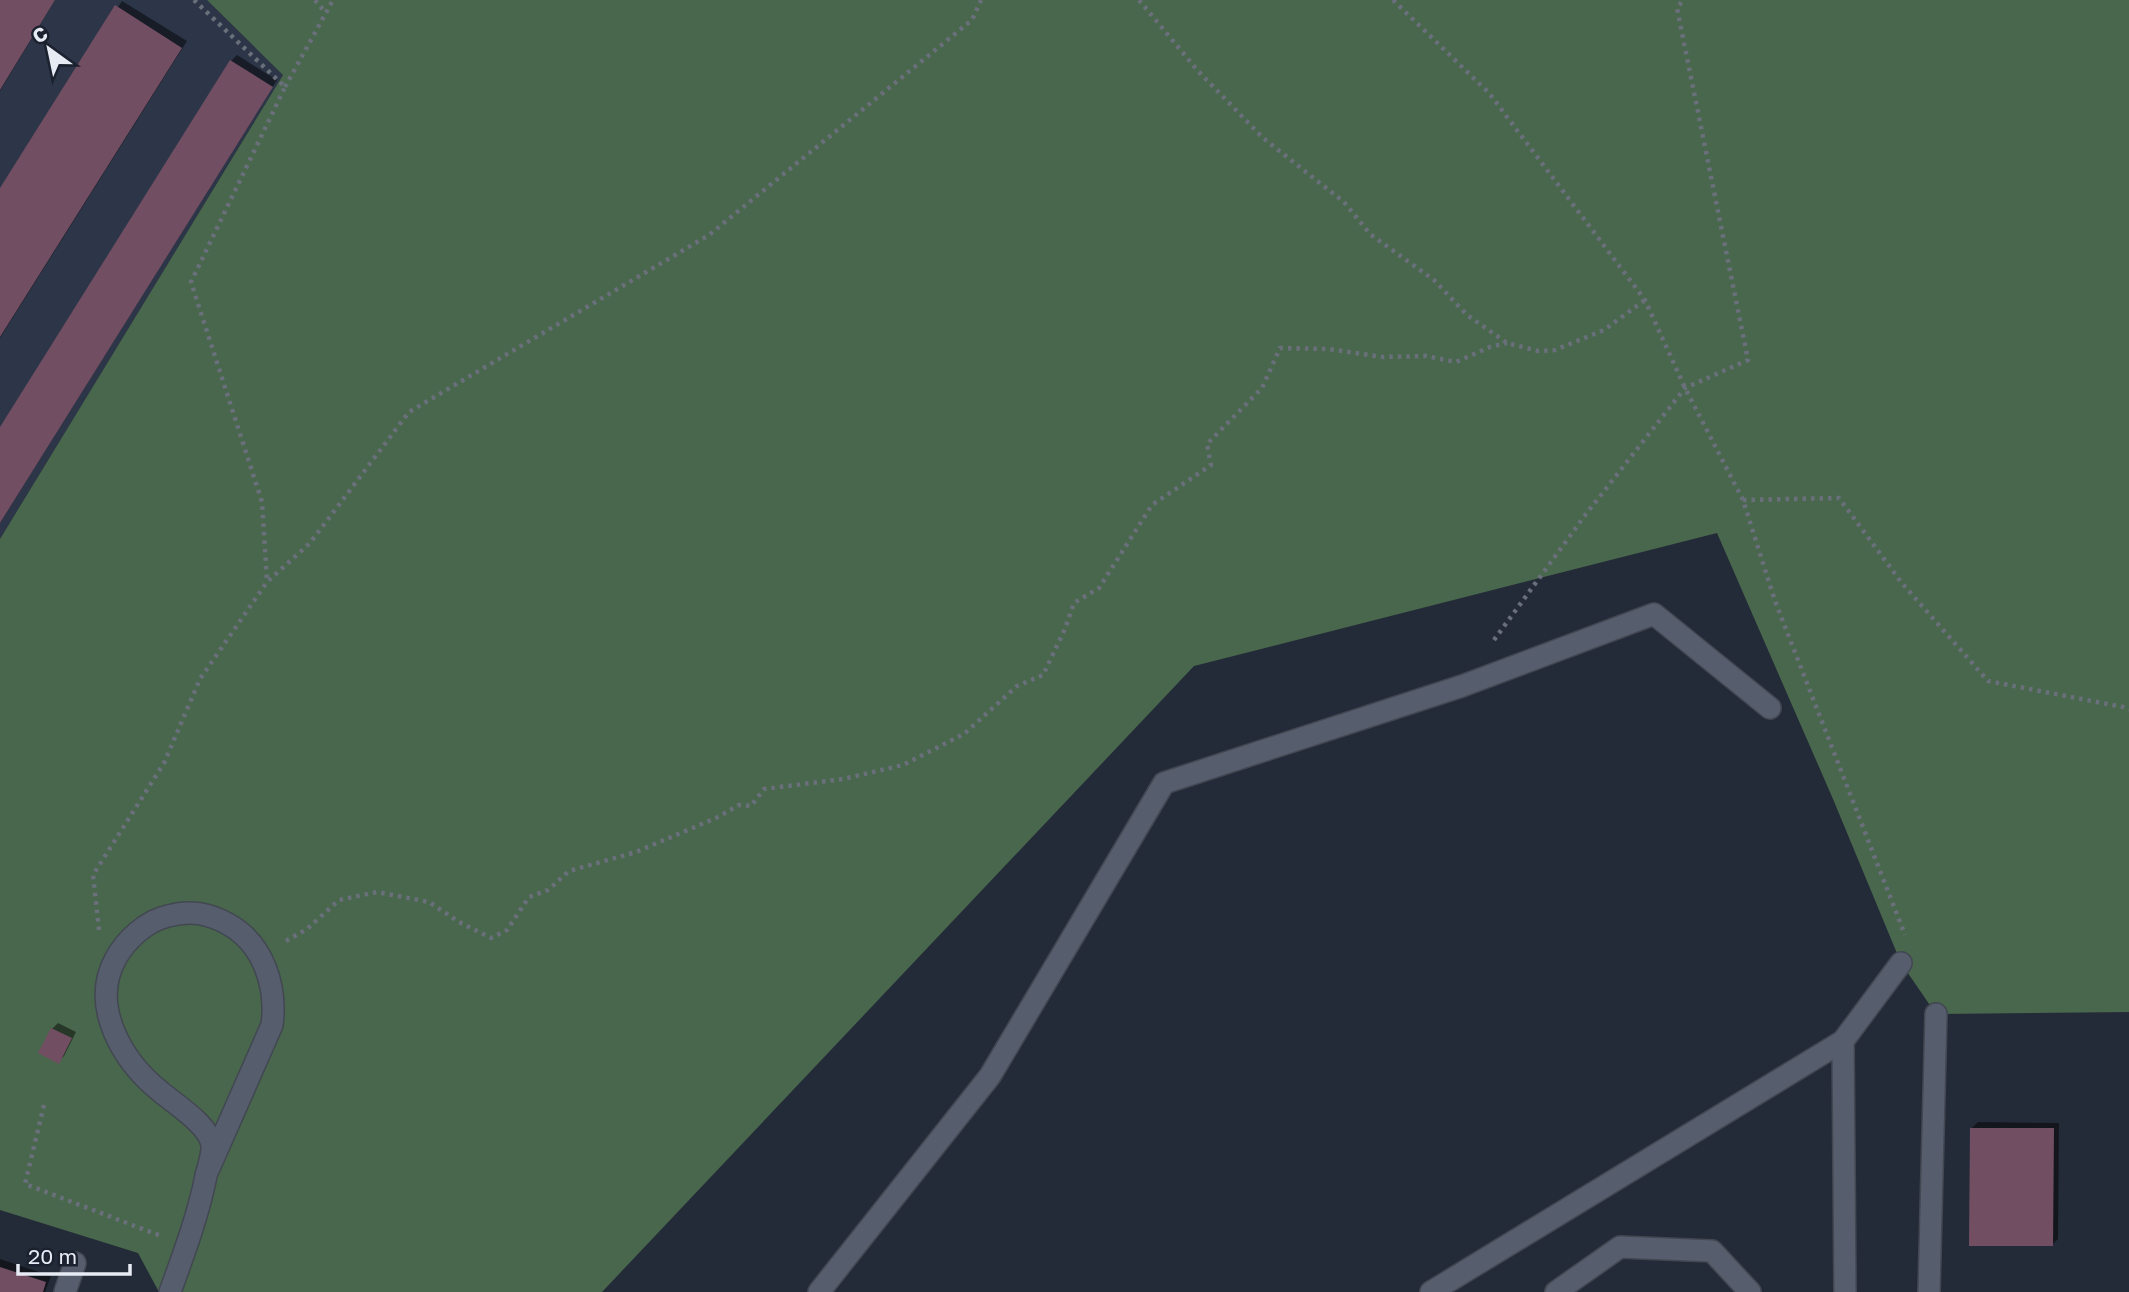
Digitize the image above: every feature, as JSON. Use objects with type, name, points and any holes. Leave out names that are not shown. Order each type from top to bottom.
[{"type":"lane","points":[[818,1292],[990,1076],[1164,783],[1462,685],[1654,614],[1770,708]]},
{"type":"lane","points":[[170,1292],[198,1215],[212,1144],[204,1129],[145,1078],[128,1058],[116,1037],[108,1013],[106,986],[108,972],[121,949],[142,928],[165,916],[190,912],[212,915],[232,926],[248,942],[263,962],[272,983],[274,1006],[272,1025],[206,1175]]},
{"type":"lane","points":[[1431,1292],[1843,1041],[1900,963]]},
{"type":"lane","points":[[1929,1292],[1936,1014]]},
{"type":"lane","points":[[1843,1041],[1845,1292]]},
{"type":"lane","points":[[1556,1292],[1620,1247],[1712,1251],[1750,1292]]},
{"type":"lane","points":[[65,1292],[75,1263]]},
{"type":"path","points":[[194,0],[285,87]]},
{"type":"path","points":[[315,0],[325,12]]},
{"type":"path","points":[[267,582],[262,502],[191,282],[285,87],[333,0]]},
{"type":"path","points":[[106,986],[93,875],[163,763],[200,679],[267,582],[310,543],[409,412],[709,235],[972,20],[981,0]]},
{"type":"path","points":[[1139,0],[1198,71],[1262,138],[1344,202],[1370,234],[1434,281],[1467,314],[1507,343],[1538,351],[1555,350],[1604,330],[1645,300]]},
{"type":"path","points":[[1393,0],[1489,93],[1645,300],[1685,388],[1742,500],[1775,601],[1906,936]]},
{"type":"path","points":[[1493,643],[1586,514],[1685,388],[1748,360],[1677,8],[1683,0]]},
{"type":"path","points":[[276,947],[307,929],[339,900],[377,892],[429,902],[459,922],[491,938],[507,930],[529,897],[548,890],[569,870],[636,852],[716,818],[739,805],[751,806],[764,789],[833,780],[902,765],[964,734],[1017,686],[1043,676],[1074,603],[1099,588],[1152,505],[1211,465],[1208,444],[1262,388],[1280,348],[1329,349],[1384,357],[1426,356],[1456,362],[1490,347],[1507,343]]},
{"type":"path","points":[[1742,500],[1839,498],[1901,582],[1989,681],[2129,709]]},
{"type":"path","points":[[44,1105],[25,1184],[171,1240]]},
{"type":"shaded area","points":[[0,0],[207,0],[283,75],[0,539]]},
{"type":"green space","points":[[207,0],[2129,0],[2129,1012],[1936,1014],[1901,963],[1717,533],[1194,666],[602,1292],[159,1292],[138,1253],[0,1210],[0,539],[283,75]]},
{"type":"building","points":[[0,0],[55,0],[0,90]]},
{"type":"building","points":[[115,5],[182,48],[0,337],[0,188]]},
{"type":"building","points":[[230,60],[273,87],[0,523],[0,427]]},
{"type":"building","points":[[51,1028],[72,1038],[59,1064],[38,1053]]},
{"type":"building","points":[[1970,1128],[2054,1128],[2053,1246],[1969,1246]]},
{"type":"building","points":[[0,1267],[46,1282],[43,1292],[0,1292]]}]
